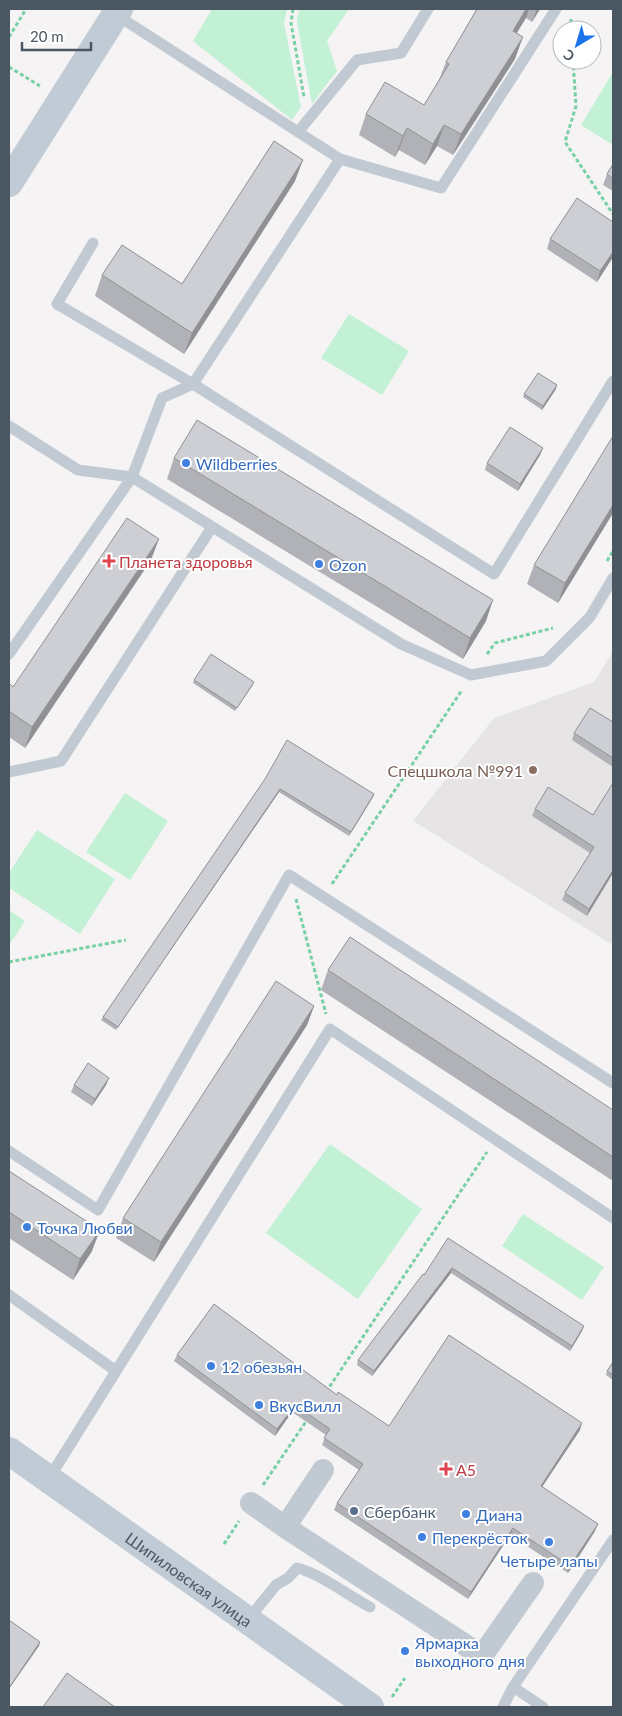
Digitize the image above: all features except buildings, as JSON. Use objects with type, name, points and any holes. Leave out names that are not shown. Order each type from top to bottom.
[{"type":"main road","points":[[9,184],[117,12]]},
{"type":"main road","name":"Шипиловская улица","points":[[9,1451],[247,1621],[380,1702]]},
{"type":"street","points":[[285,1527],[324,1470]]},
{"type":"street","points":[[251,1503],[482,1656],[533,1583]]},
{"type":"lane","points":[[298,132],[357,60],[401,53],[428,9]]},
{"type":"lane","points":[[117,12],[340,159],[441,188],[556,9]]},
{"type":"lane","points":[[9,654],[132,477],[162,398],[193,384],[340,159]]},
{"type":"lane","points":[[93,243],[57,304],[193,384],[494,574],[613,381]]},
{"type":"lane","points":[[9,426],[78,470],[132,477],[401,644],[472,675],[546,661],[590,617],[613,578]]},
{"type":"lane","points":[[9,772],[61,761],[212,526]]},
{"type":"lane","points":[[9,1151],[98,1210],[289,875],[613,1083]]},
{"type":"lane","points":[[48,1480],[330,1029],[613,1218]]},
{"type":"lane","points":[[9,1295],[116,1371]]},
{"type":"lane","points":[[503,1707],[513,1687],[613,1540]]},
{"type":"lane","points":[[247,1621],[276,1585],[288,1578],[297,1568],[310,1571],[370,1607]]},
{"type":"lane","points":[[513,1687],[543,1707]]},
{"type":"path","points":[[9,37],[26,9]]},
{"type":"path","points":[[293,9],[290,23],[309,119]]},
{"type":"path","points":[[574,70],[576,106],[565,142],[613,214]]},
{"type":"path","points":[[324,897],[416,758]]},
{"type":"path","points":[[289,875],[330,1029]]},
{"type":"path","points":[[9,962],[126,940]]},
{"type":"path","points":[[323,1395],[495,1139]]},
{"type":"path","points":[[224,1544],[312,1412]]},
{"type":"path","points":[[380,1702],[405,1678]]},
{"type":"shaded area","name":"Спецшкола №991","points":[[613,651],[613,945],[413,821],[494,718],[594,682]]},
{"type":"green space","points":[[212,9],[287,9],[284,23],[301,107],[292,120],[193,41]]},
{"type":"green space","points":[[299,9],[349,9],[327,41],[337,71],[312,104],[297,22]]},
{"type":"green space","points":[[613,72],[613,145],[581,125]]},
{"type":"green space","points":[[349,314],[409,351],[382,395],[321,358]]},
{"type":"green space","points":[[125,793],[168,821],[130,880],[86,852]]},
{"type":"green space","points":[[37,830],[115,879],[80,934],[9,888],[9,873]]},
{"type":"green space","points":[[9,910],[25,921],[9,945]]},
{"type":"green space","points":[[330,1144],[422,1209],[358,1299],[266,1233]]},
{"type":"green space","points":[[523,1214],[604,1267],[582,1300],[502,1246]]},
{"type":"place","name":"Wildberries","points":[[186,463]]},
{"type":"place","name":"Планета здоровья","points":[[109,561]]},
{"type":"place","name":"Ozon","points":[[319,564]]},
{"type":"place","name":"Спецшкола №991","points":[[533,770]]},
{"type":"place","name":"Точка Любви","points":[[27,1227]]},
{"type":"place","name":"12 обезьян","points":[[211,1366]]},
{"type":"place","name":"ВкусВилл","points":[[259,1405]]},
{"type":"place","name":"А5","points":[[446,1469]]},
{"type":"place","name":"Сбербанк","points":[[354,1511]]},
{"type":"place","name":"Диана","points":[[466,1514]]},
{"type":"place","name":"Перекрёсток","points":[[422,1537]]},
{"type":"place","name":"Четыре лапы","points":[[549,1542]]},
{"type":"place","name":"Ярмарка выходного дня","points":[[405,1651]]}]
